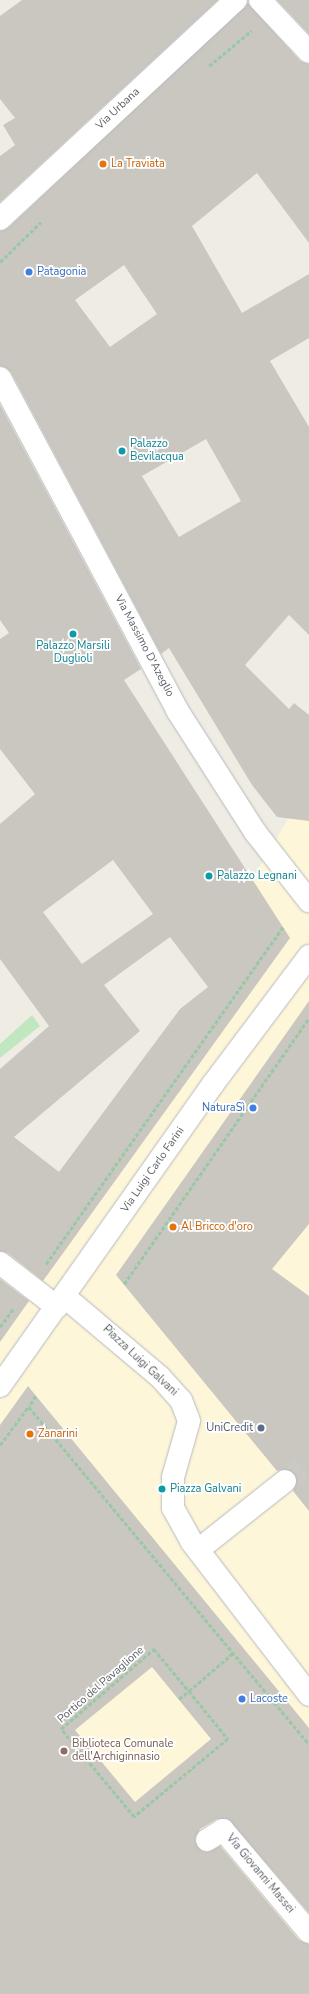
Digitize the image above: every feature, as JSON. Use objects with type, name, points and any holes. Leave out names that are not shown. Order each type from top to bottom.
[{"type":"street","name":"Via Urbana","points":[[0,219],[236,0]]},
{"type":"street","points":[[260,0],[309,52]]},
{"type":"street","name":"Via Massimo D'Azeglio","points":[[0,378],[178,710],[255,832],[309,901]]},
{"type":"street","name":"Via Luigi Carlo Farini","points":[[0,1386],[61,1302],[213,1084],[309,956]]},
{"type":"street","name":"Piazza Luigi Galvani","points":[[0,1263],[61,1302],[160,1377],[186,1408],[189,1422],[173,1477],[172,1494],[180,1524],[284,1665],[309,1695]]},
{"type":"street","points":[[198,1550],[285,1481]]},
{"type":"street","name":"Via Giovanni Massei","points":[[207,1840],[223,1830],[309,1932]]},
{"type":"path","points":[[41,1271],[283,927]]},
{"type":"path","points":[[124,1284],[309,1018]]},
{"type":"path","points":[[0,1445],[36,1396]]},
{"type":"path","points":[[28,1407],[309,1744]]},
{"type":"path","name":"Portico del Pavaglione","points":[[154,1649],[189,1691],[228,1739],[134,1818],[60,1729],[154,1649]]},
{"type":"path","points":[[178,1699],[233,1653]]},
{"type":"shaded area","points":[[309,784],[309,1994],[0,1994],[0,1284],[214,996],[234,909]]},
{"type":"green space","points":[[32,1015],[40,1026],[0,1058],[0,1044]]},
{"type":"building","points":[[22,0],[218,0],[0,202],[0,156],[15,145],[3,125],[15,118],[0,99],[0,16]]},
{"type":"building","points":[[277,0],[309,0],[309,34]]},
{"type":"building","points":[[248,3],[300,61],[309,64],[309,243],[257,173],[192,226],[242,313],[309,274],[309,338],[270,361],[309,427],[309,635],[289,615],[245,665],[289,709],[294,703],[309,715],[309,821],[277,817],[252,785],[169,648],[161,654],[11,372],[0,366],[0,231],[8,228]],"holes":[[[124,265],[157,314],[110,347],[75,300]],[[206,439],[241,501],[179,537],[142,476]]]},
{"type":"building","points":[[0,405],[141,669],[124,680],[290,938],[43,1281],[8,1253],[0,1251],[0,1069],[49,1026],[0,959],[0,824],[35,794],[0,749],[0,639],[9,633],[0,620]],"holes":[[[113,860],[153,914],[82,964],[43,912]],[[170,937],[208,987],[180,1009],[59,1172],[14,1137],[140,1031],[104,985]]]},
{"type":"building","points":[[309,1001],[309,1224],[272,1269],[309,1296],[309,1511],[293,1491],[297,1480],[295,1473],[284,1469],[277,1471],[116,1275]]},
{"type":"building","points":[[0,1279],[29,1301],[0,1342]]},
{"type":"building","points":[[28,1386],[309,1728],[309,1913],[228,1819],[217,1819],[200,1829],[195,1840],[202,1851],[208,1852],[220,1846],[299,1940],[309,1944],[309,1994],[0,1994],[0,1425]],"holes":[[[152,1667],[211,1739],[135,1802],[75,1730]]]},
{"type":"tunnel","points":[[285,1481],[309,1462]]},
{"type":"place","name":"La Traviata","points":[[103,164]]},
{"type":"place","name":"Patagonia","points":[[29,272]]},
{"type":"place","name":"Palazzo Bevilacqua","points":[[122,451]]},
{"type":"place","name":"Palazzo Marsili Duglioli","points":[[73,634]]},
{"type":"place","name":"Palazzo Legnani","points":[[209,876]]},
{"type":"place","name":"NaturaSì","points":[[253,1108]]},
{"type":"place","name":"Al Bricco d'oro","points":[[173,1227]]},
{"type":"place","name":"UniCredit","points":[[261,1428]]},
{"type":"place","name":"Zanarini","points":[[30,1434]]},
{"type":"place","name":"Piazza Galvani","points":[[162,1489]]},
{"type":"place","name":"Lacoste","points":[[242,1699]]},
{"type":"place","name":"Biblioteca Comunale dell'Archiginnasio","points":[[64,1751]]}]
